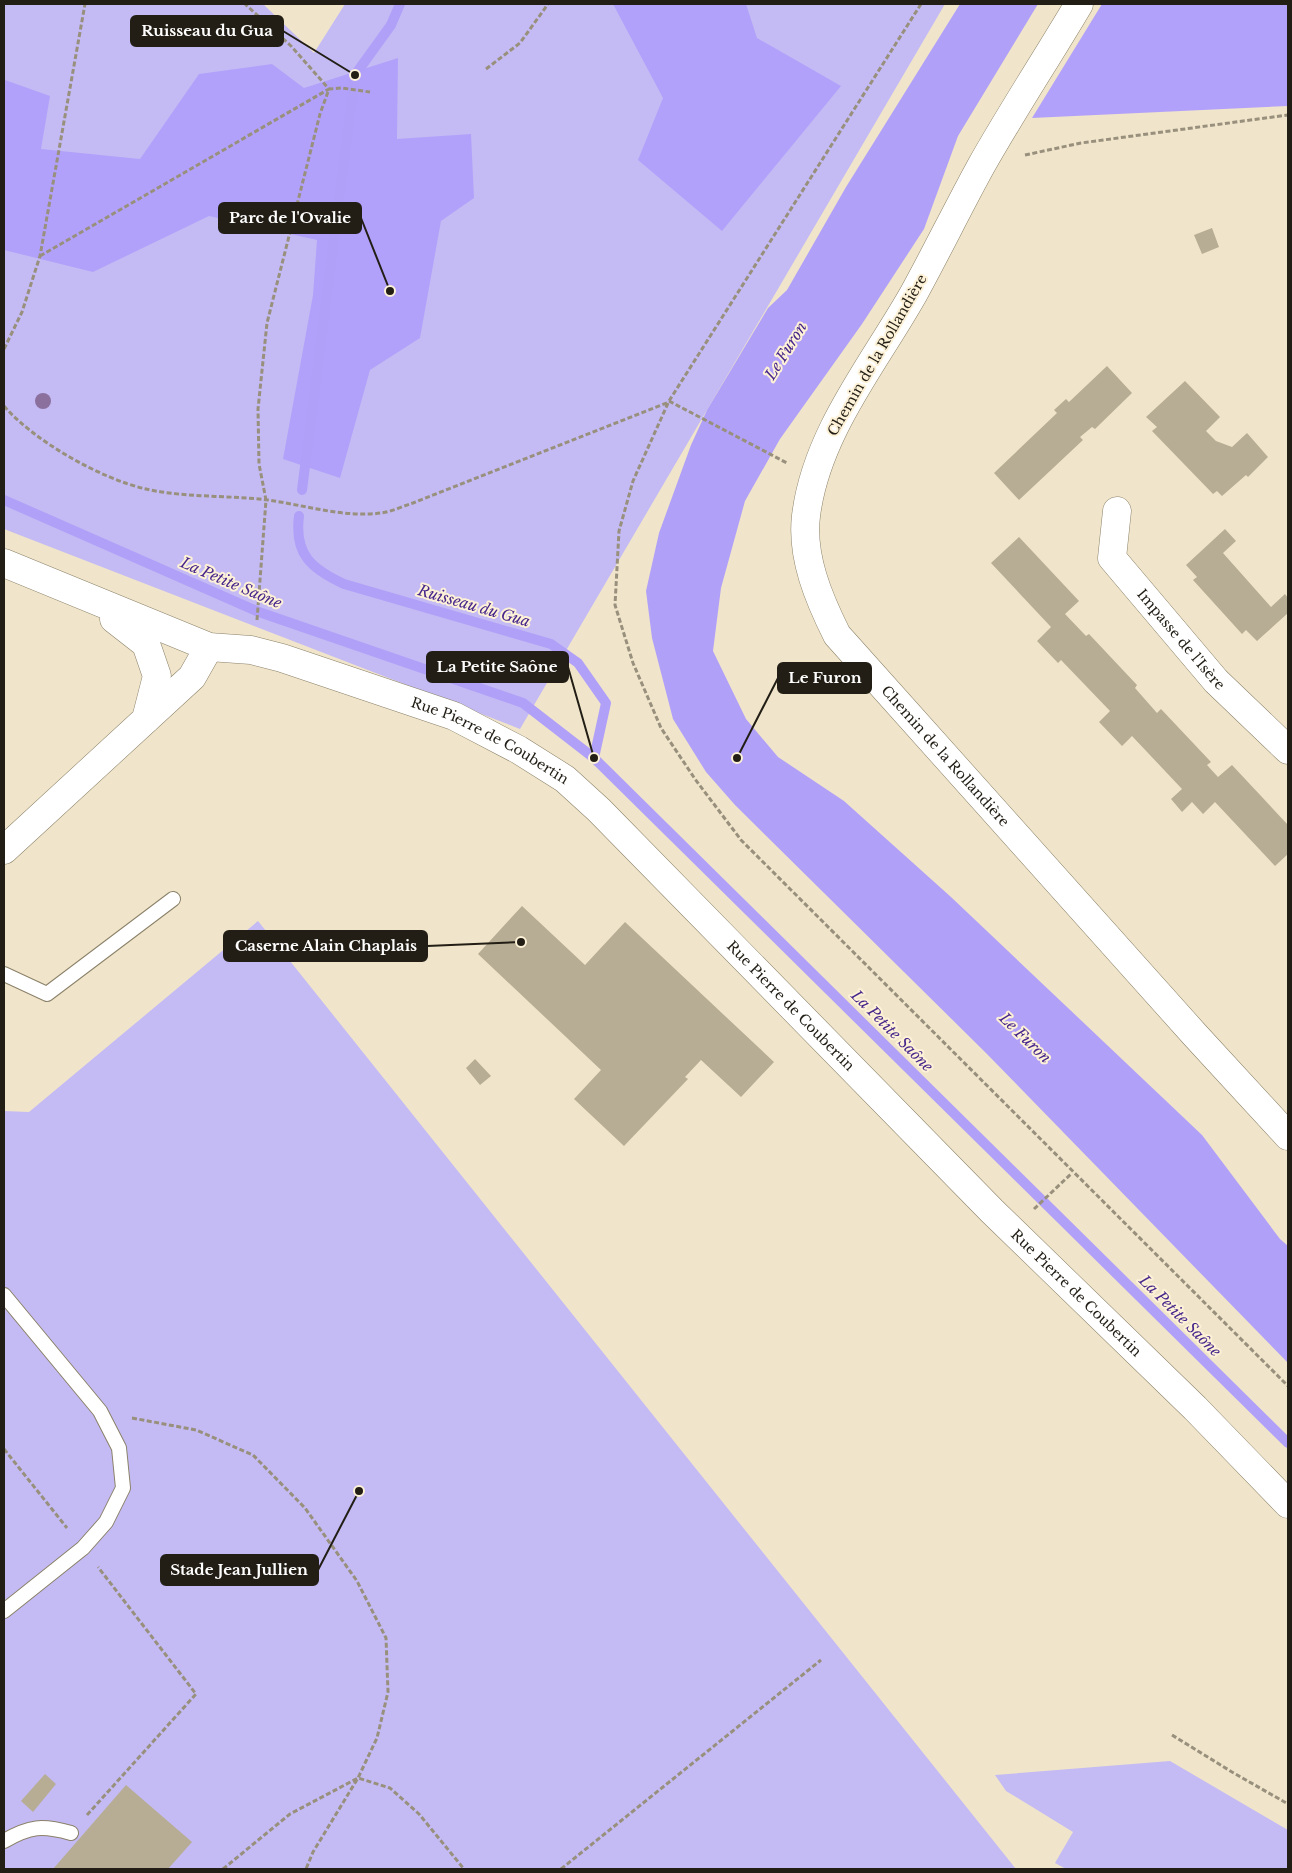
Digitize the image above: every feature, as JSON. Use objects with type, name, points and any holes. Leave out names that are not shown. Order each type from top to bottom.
[{"type":"street","name":"Chemin de la Rollandière","points":[[1079,4],[982,164],[914,292],[837,421],[820,456],[813,478],[806,517],[808,555],[818,598],[837,635],[1195,1035],[1288,1136]]},
{"type":"street","name":"Impasse de l'Isère","points":[[1118,512],[1112,558],[1216,681],[1288,750]]},
{"type":"street","name":"Rue Pierre de Coubertin","points":[[4,564],[209,647],[252,650],[282,658],[454,716],[519,750],[565,779],[599,810],[992,1211],[1195,1408],[1288,1504]]},
{"type":"street","name":"Rue Pierre de Coubertin","points":[[87,598],[146,644],[157,676],[146,719]]},
{"type":"street","points":[[4,850],[192,677],[209,647]]},
{"type":"lane","points":[[4,974],[47,994],[173,899]]},
{"type":"lane","points":[[4,1295],[100,1411],[119,1448],[123,1488],[106,1522],[83,1548],[4,1611]]},
{"type":"lane","points":[[4,1841],[21,1832],[49,1827],[71,1833]]},
{"type":"path","points":[[4,349],[22,312],[40,256],[85,4]]},
{"type":"path","points":[[246,4],[291,46],[329,89]]},
{"type":"path","points":[[486,69],[520,44],[548,4]]},
{"type":"path","points":[[921,4],[669,402],[634,481],[619,531],[614,605],[633,664],[661,728],[696,780],[741,840],[1072,1173],[1288,1386]]},
{"type":"path","points":[[40,256],[329,89],[342,88],[370,92]]},
{"type":"path","points":[[257,626],[266,500],[259,464],[258,409],[268,323],[320,114],[329,89]]},
{"type":"path","points":[[982,164],[1081,143],[1288,115]]},
{"type":"path","points":[[4,406],[14,419],[44,441],[114,479],[147,490],[266,500],[352,514],[381,513],[413,503],[669,402],[794,467]]},
{"type":"path","points":[[1032,1211],[1072,1173]]},
{"type":"path","points":[[100,1411],[196,1430],[253,1455],[306,1508],[357,1581],[386,1638],[388,1692],[377,1738],[358,1778],[313,1852],[306,1869]]},
{"type":"path","points":[[4,1449],[196,1694],[71,1833]]},
{"type":"path","points":[[561,1869],[821,1660]]},
{"type":"path","points":[[1172,1735],[1288,1804]]},
{"type":"path","points":[[223,1869],[290,1814],[358,1778],[390,1788],[419,1814],[464,1869]]},
{"type":"shaded area","points":[[4,4],[263,4],[314,53],[345,4],[945,4],[520,729],[4,529]]},
{"type":"shaded area","points":[[613,4],[746,4],[757,38],[841,86],[722,231],[638,160],[663,98]]},
{"type":"shaded area","points":[[1102,4],[1288,4],[1288,106],[1032,118]]},
{"type":"shaded area","points":[[398,58],[397,139],[471,134],[474,198],[441,221],[420,338],[370,370],[340,478],[283,459],[313,295],[317,240],[209,216],[93,272],[4,250],[5,80],[50,96],[41,149],[140,159],[199,74],[272,64],[304,88]]},
{"type":"shaded area","points":[[258,921],[1016,1869],[4,1869],[4,1111],[29,1112]]},
{"type":"shaded area","points":[[1170,1761],[1288,1830],[1288,1869],[1066,1869],[1055,1863],[1073,1832],[1006,1791],[995,1775]]},
{"type":"water","points":[[960,4],[1038,4],[958,136],[924,229],[862,324],[780,439],[745,501],[721,588],[713,651],[746,719],[778,757],[844,801],[951,897],[1202,1135],[1280,1239],[1288,1246],[1288,1363],[986,1053],[735,805],[706,772],[673,719],[652,638],[646,591],[659,533],[691,445],[707,410],[768,308],[787,290],[846,187]]},
{"type":"building","points":[[1212,228],[1219,247],[1202,254],[1194,235]]},
{"type":"building","points":[[1107,366],[1132,393],[1095,429],[1092,427],[1080,437],[1083,440],[1019,500],[994,473],[1057,413],[1054,410],[1066,399],[1069,402]]},
{"type":"building","points":[[1185,381],[1220,417],[1206,431],[1216,441],[1232,447],[1247,433],[1268,457],[1248,477],[1246,475],[1222,496],[1217,491],[1213,494],[1152,431],[1157,427],[1146,417]]},
{"type":"building","points":[[1225,529],[1236,541],[1223,553],[1271,607],[1285,594],[1288,598],[1288,613],[1257,641],[1246,630],[1242,634],[1193,580],[1197,577],[1186,565]]},
{"type":"building","points":[[1019,537],[1079,601],[1065,614],[1086,636],[1089,634],[1137,685],[1135,688],[1157,713],[1161,709],[1211,762],[1207,765],[1218,777],[1232,765],[1288,825],[1288,854],[1275,866],[1215,802],[1203,814],[1192,802],[1182,812],[1171,799],[1182,789],[1132,736],[1122,746],[1099,722],[1110,711],[1061,660],[1058,663],[1037,641],[1051,627],[991,563]]},
{"type":"building","points":[[522,906],[585,965],[625,922],[774,1062],[741,1097],[701,1060],[685,1077],[688,1079],[624,1146],[574,1099],[601,1070],[478,954]]},
{"type":"building","points":[[475,1059],[491,1076],[480,1085],[466,1068]]},
{"type":"building","points":[[45,1774],[56,1784],[33,1812],[21,1801]]},
{"type":"building","points":[[126,1785],[192,1842],[168,1869],[53,1869]]},
{"type":"waterway","name":"Ruisseau du Gua","points":[[302,490],[355,75],[391,25],[400,4]]},
{"type":"waterway","name":"La Petite Saône","points":[[4,500],[259,612],[523,703],[594,758],[1288,1443]]},
{"type":"waterway","name":"Ruisseau du Gua","points":[[299,516],[299,541],[303,551],[314,566],[323,573],[344,584],[551,644],[578,663],[606,703],[594,758]]},
{"type":"place","name":"Ruisseau du Gua","points":[[355,75]]},
{"type":"place","name":"Parc de l'Ovalie","points":[[390,291]]},
{"type":"place","name":"La Petite Saône","points":[[594,758]]},
{"type":"place","name":"Le Furon","points":[[737,758]]},
{"type":"place","name":"Caserne Alain Chaplais","points":[[521,942]]},
{"type":"place","name":"Stade Jean Jullien","points":[[359,1491]]}]
